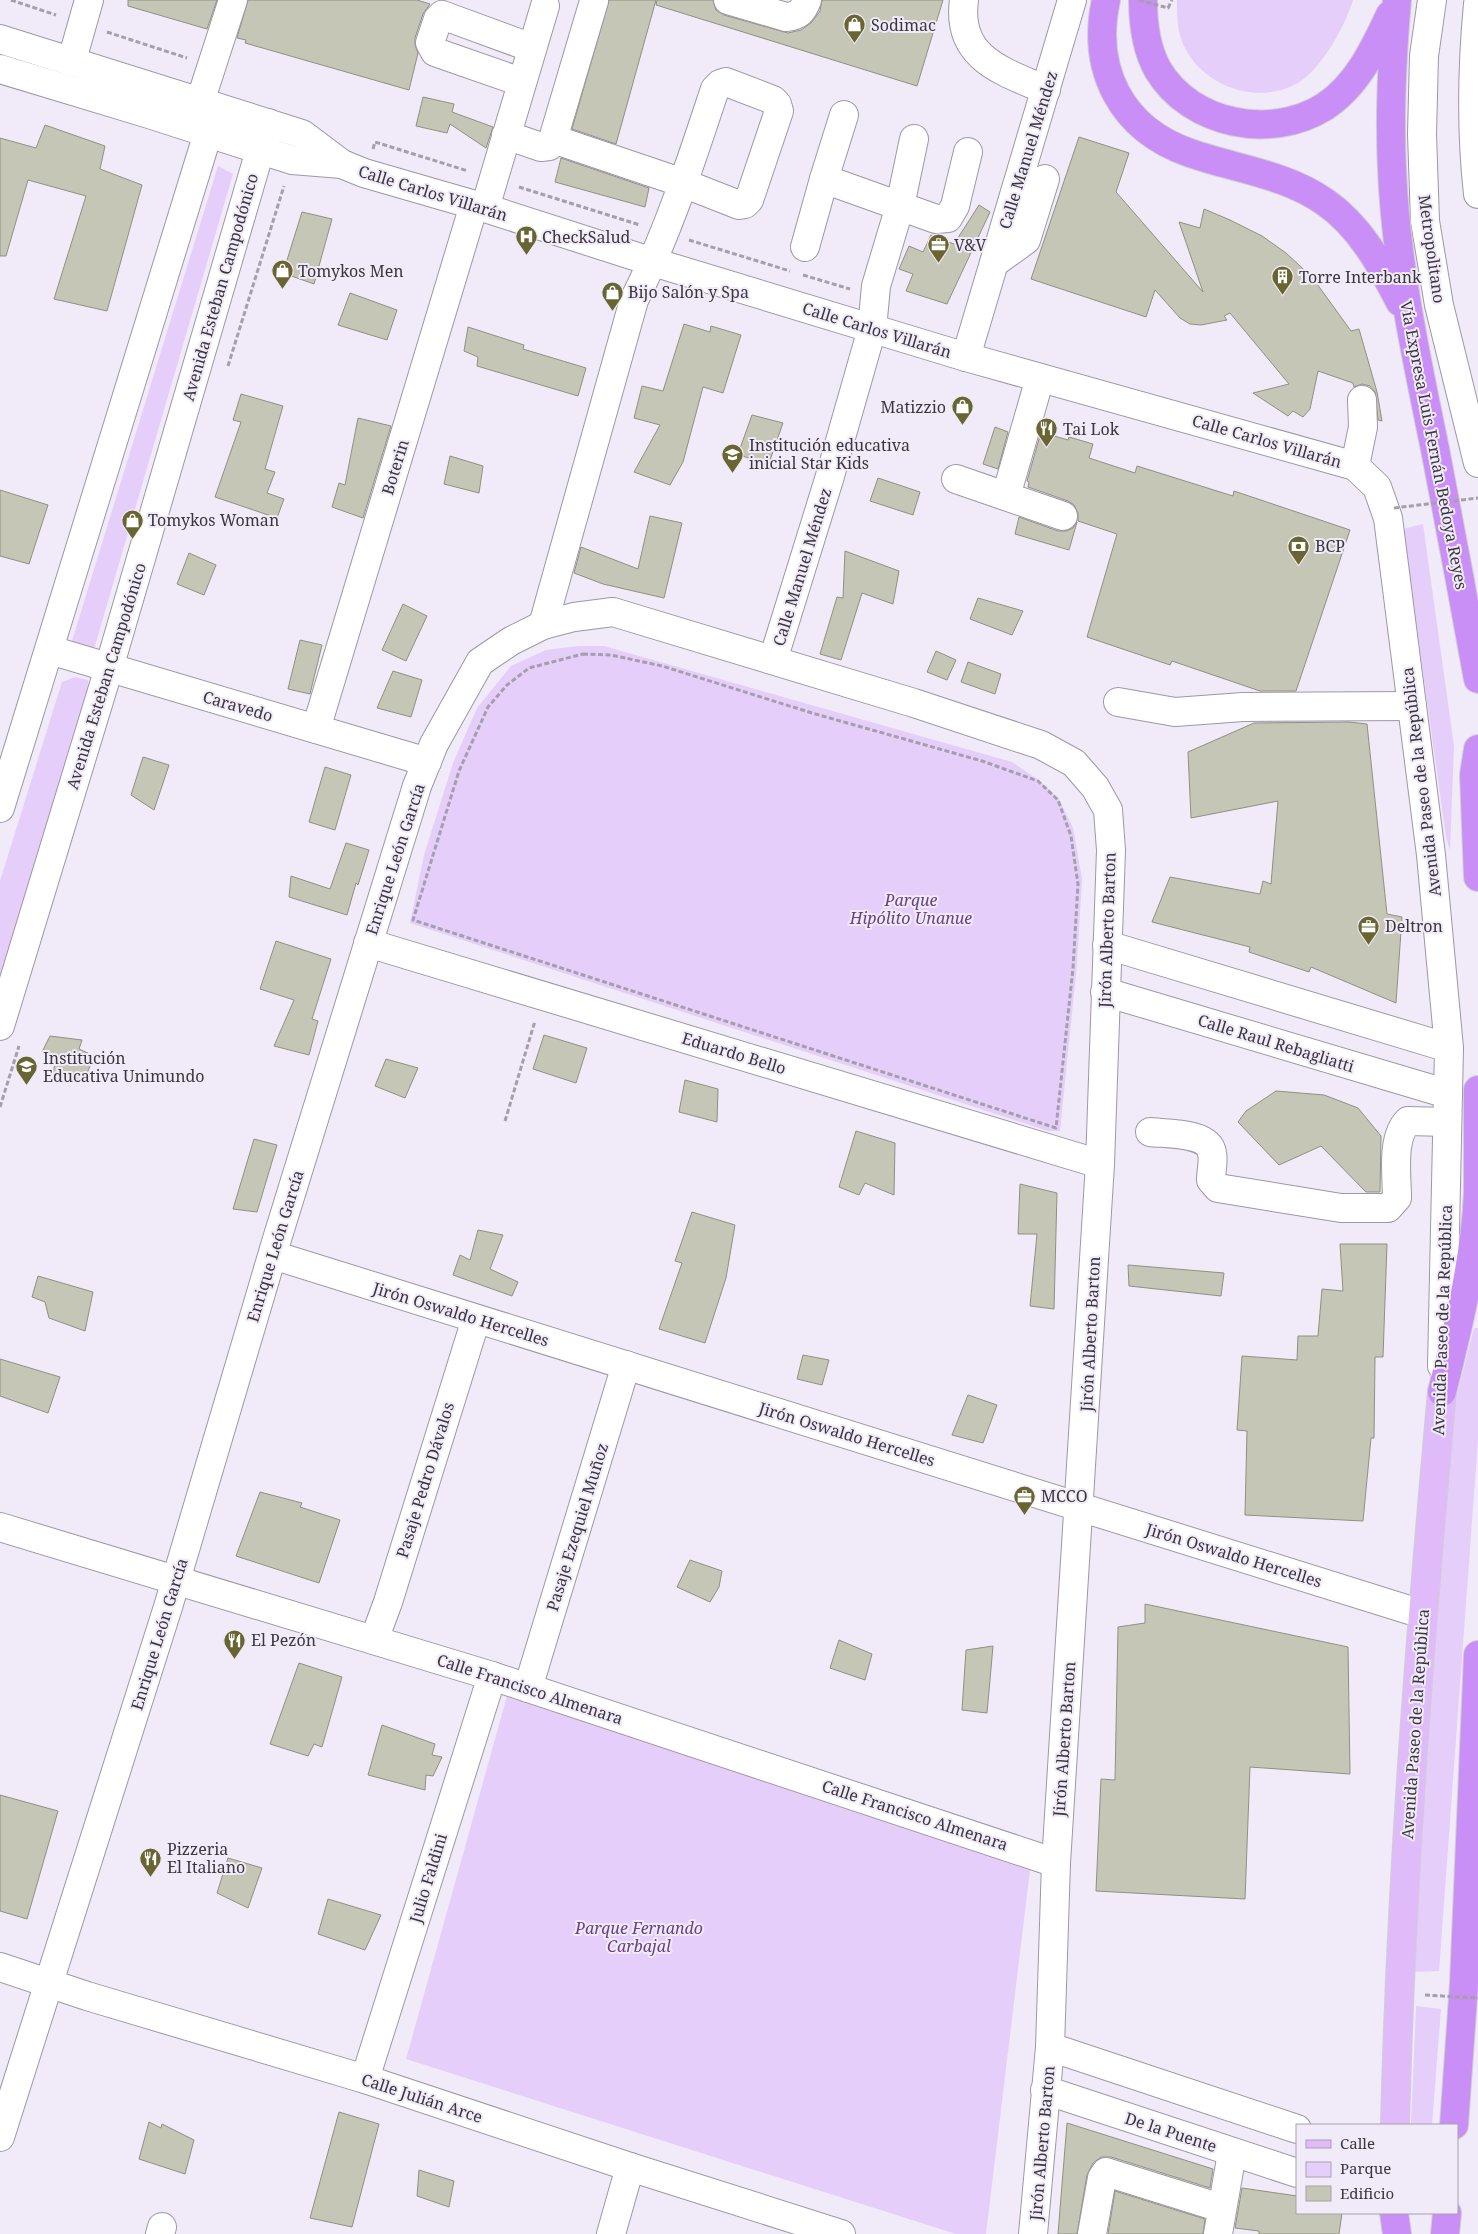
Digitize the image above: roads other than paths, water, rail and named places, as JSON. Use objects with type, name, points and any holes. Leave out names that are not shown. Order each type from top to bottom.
[{"type":"highway","points":[[1106,0],[1102,34],[1105,65],[1110,82],[1129,112],[1140,125],[1172,145],[1190,153],[1291,183],[1324,201],[1338,212],[1374,255],[1409,320]]},
{"type":"highway","points":[[1143,0],[1146,38],[1155,63],[1168,83],[1191,105],[1208,114],[1244,124],[1262,124],[1305,117],[1324,107],[1340,94],[1357,76],[1372,52],[1397,0]]},
{"type":"highway","name":"Vía Expresa Luis Fernán Bedoya Reyes","points":[[1397,0],[1390,76],[1392,171],[1398,243],[1409,320],[1449,520],[1478,679]]},
{"type":"highway","points":[[1478,749],[1474,775],[1478,877]]},
{"type":"highway","points":[[1442,1392],[1456,1335],[1471,1252],[1478,1194],[1478,1090]]},
{"type":"highway","points":[[1454,2124],[1464,1984],[1478,1655]]},
{"type":"highway","points":[[1393,2214],[1397,2234]]},
{"type":"highway","points":[[1445,2234],[1447,2214]]},
{"type":"main road","name":"Avenida Paseo de la República","points":[[1395,2124],[1398,1997],[1422,1614],[1442,1392]]},
{"type":"main road","points":[[1390,2234],[1393,2214]]},
{"type":"street","points":[[0,808],[208,133],[200,102],[233,0]]},
{"type":"street","points":[[728,0],[786,17],[794,16],[803,10],[807,0]]},
{"type":"street","points":[[964,0],[963,27],[972,45],[990,65],[1046,90]]},
{"type":"street","name":"Calle Manuel Méndez","points":[[966,357],[1072,0]]},
{"type":"street","name":"Metropolitano","points":[[1432,0],[1424,56],[1422,125],[1425,221],[1439,305],[1478,463]]},
{"type":"street","points":[[506,135],[541,148],[549,146],[554,139],[594,1]]},
{"type":"street","points":[[1478,4],[1474,48],[1474,161],[1478,194]]},
{"type":"street","name":"Boterin","points":[[316,729],[480,206],[494,179],[520,82],[545,6]]},
{"type":"street","points":[[72,60],[86,12]]},
{"type":"street","points":[[520,82],[435,52],[430,43],[438,18],[442,15],[532,48]]},
{"type":"street","name":"Calle Carlos Villarán","points":[[0,39],[72,60],[302,134],[354,168]]},
{"type":"street","name":"Calle Carlos Villarán","points":[[0,69],[292,160],[354,168],[872,329],[1354,466],[1377,487],[1391,513]]},
{"type":"street","points":[[805,247],[844,115]]},
{"type":"street","name":"Avenida Esteban Campodónico","points":[[0,1026],[109,668],[268,123]]},
{"type":"street","points":[[543,625],[634,300],[653,262],[683,183],[554,139]]},
{"type":"street","name":"Calle Manuel Méndez","points":[[773,660],[830,476],[872,329],[876,286],[900,206],[914,139]]},
{"type":"street","points":[[824,179],[936,219],[948,218],[956,206],[968,152]]},
{"type":"street","points":[[994,263],[1026,240],[1046,179]]},
{"type":"street","points":[[1006,496],[1040,378]]},
{"type":"street","points":[[1354,466],[1363,427],[1362,400]]},
{"type":"street","points":[[956,479],[1063,516]]},
{"type":"street","name":"Avenida Paseo de la República","points":[[1391,513],[1431,856],[1449,1048],[1442,1392]]},
{"type":"street","name":"Enrique León García","points":[[0,2137],[175,1580],[417,786],[452,710],[480,662],[511,641],[543,625],[574,617],[613,612],[773,660]]},
{"type":"street","name":"Caravedo","points":[[50,650],[427,762]]},
{"type":"street","name":"Jirón Alberto Barton","points":[[773,660],[1041,745],[1074,764],[1095,787],[1108,810],[1111,850],[1100,1164],[1056,1863],[1050,2047],[1033,2234]]},
{"type":"street","points":[[1118,702],[1176,712],[1243,707],[1412,706]]},
{"type":"street","name":"Eduardo Bello","points":[[368,943],[1100,1164]]},
{"type":"street","points":[[1107,945],[1449,1048]]},
{"type":"street","name":"Calle Raul Rebagliatti","points":[[1105,992],[1448,1094]]},
{"type":"street","points":[[1150,1132],[1201,1138],[1211,1146],[1213,1154],[1211,1180],[1218,1188],[1341,1208],[1374,1209],[1388,1208],[1397,1198],[1398,1148],[1402,1127],[1408,1121],[1447,1122]]},
{"type":"street","name":"Jirón Oswaldo Hercelles","points":[[273,1255],[1422,1614]]},
{"type":"street","name":"Pasaje Pedro Dávalos","points":[[374,1640],[388,1602],[476,1319]]},
{"type":"street","name":"Pasaje Ezequiel Muñoz","points":[[528,1688],[626,1365]]},
{"type":"street","name":"Calle Francisco Almenara","points":[[0,1527],[492,1676],[1056,1863]]},
{"type":"street","name":"Julio Faldini","points":[[365,2079],[492,1676]]},
{"type":"street","name":"Calle Julián Arce","points":[[0,1968],[96,1999],[365,2079],[630,2167],[841,2234]]},
{"type":"street","points":[[1050,2047],[1296,2129]]},
{"type":"street","name":"De la Puente","points":[[1045,2090],[1296,2173]]},
{"type":"street","points":[[1092,2234],[1102,2178],[1106,2172],[1219,2221],[1232,2153]]},
{"type":"street","points":[[611,2234],[630,2167]]},
{"type":"place","name":"Sodimac","points":[[855,44]]},
{"type":"place","name":"CheckSalud","points":[[526,256]]},
{"type":"place","name":"V&V","points":[[938,264]]},
{"type":"place","name":"Tomykos Men","points":[[282,290]]},
{"type":"place","name":"Torre Interbank","points":[[1283,296]]},
{"type":"place","name":"Bijo Salón y Spa","points":[[612,311]]},
{"type":"place","name":"Matizzio","points":[[962,426]]},
{"type":"place","name":"Tai Lok","points":[[1047,448]]},
{"type":"place","name":"Institución educativa inicial Star Kids","points":[[733,473]]},
{"type":"place","name":"Tomykos Woman","points":[[132,539]]},
{"type":"place","name":"BCP","points":[[1299,565]]},
{"type":"place","name":"Deltron","points":[[1369,945]]},
{"type":"place","name":"Institución Educativa Unimundo","points":[[27,1086]]},
{"type":"place","name":"MCCO","points":[[1025,1515]]},
{"type":"place","name":"El Pezón","points":[[235,1659]]},
{"type":"place","name":"Pizzeria El Italiano","points":[[151,1877]]},
{"type":"park label","name":"Parque Hipólito Unanue","points":[[911,909]]},
{"type":"park label","name":"Parque Fernando Carbajal","points":[[639,1937]]}]
